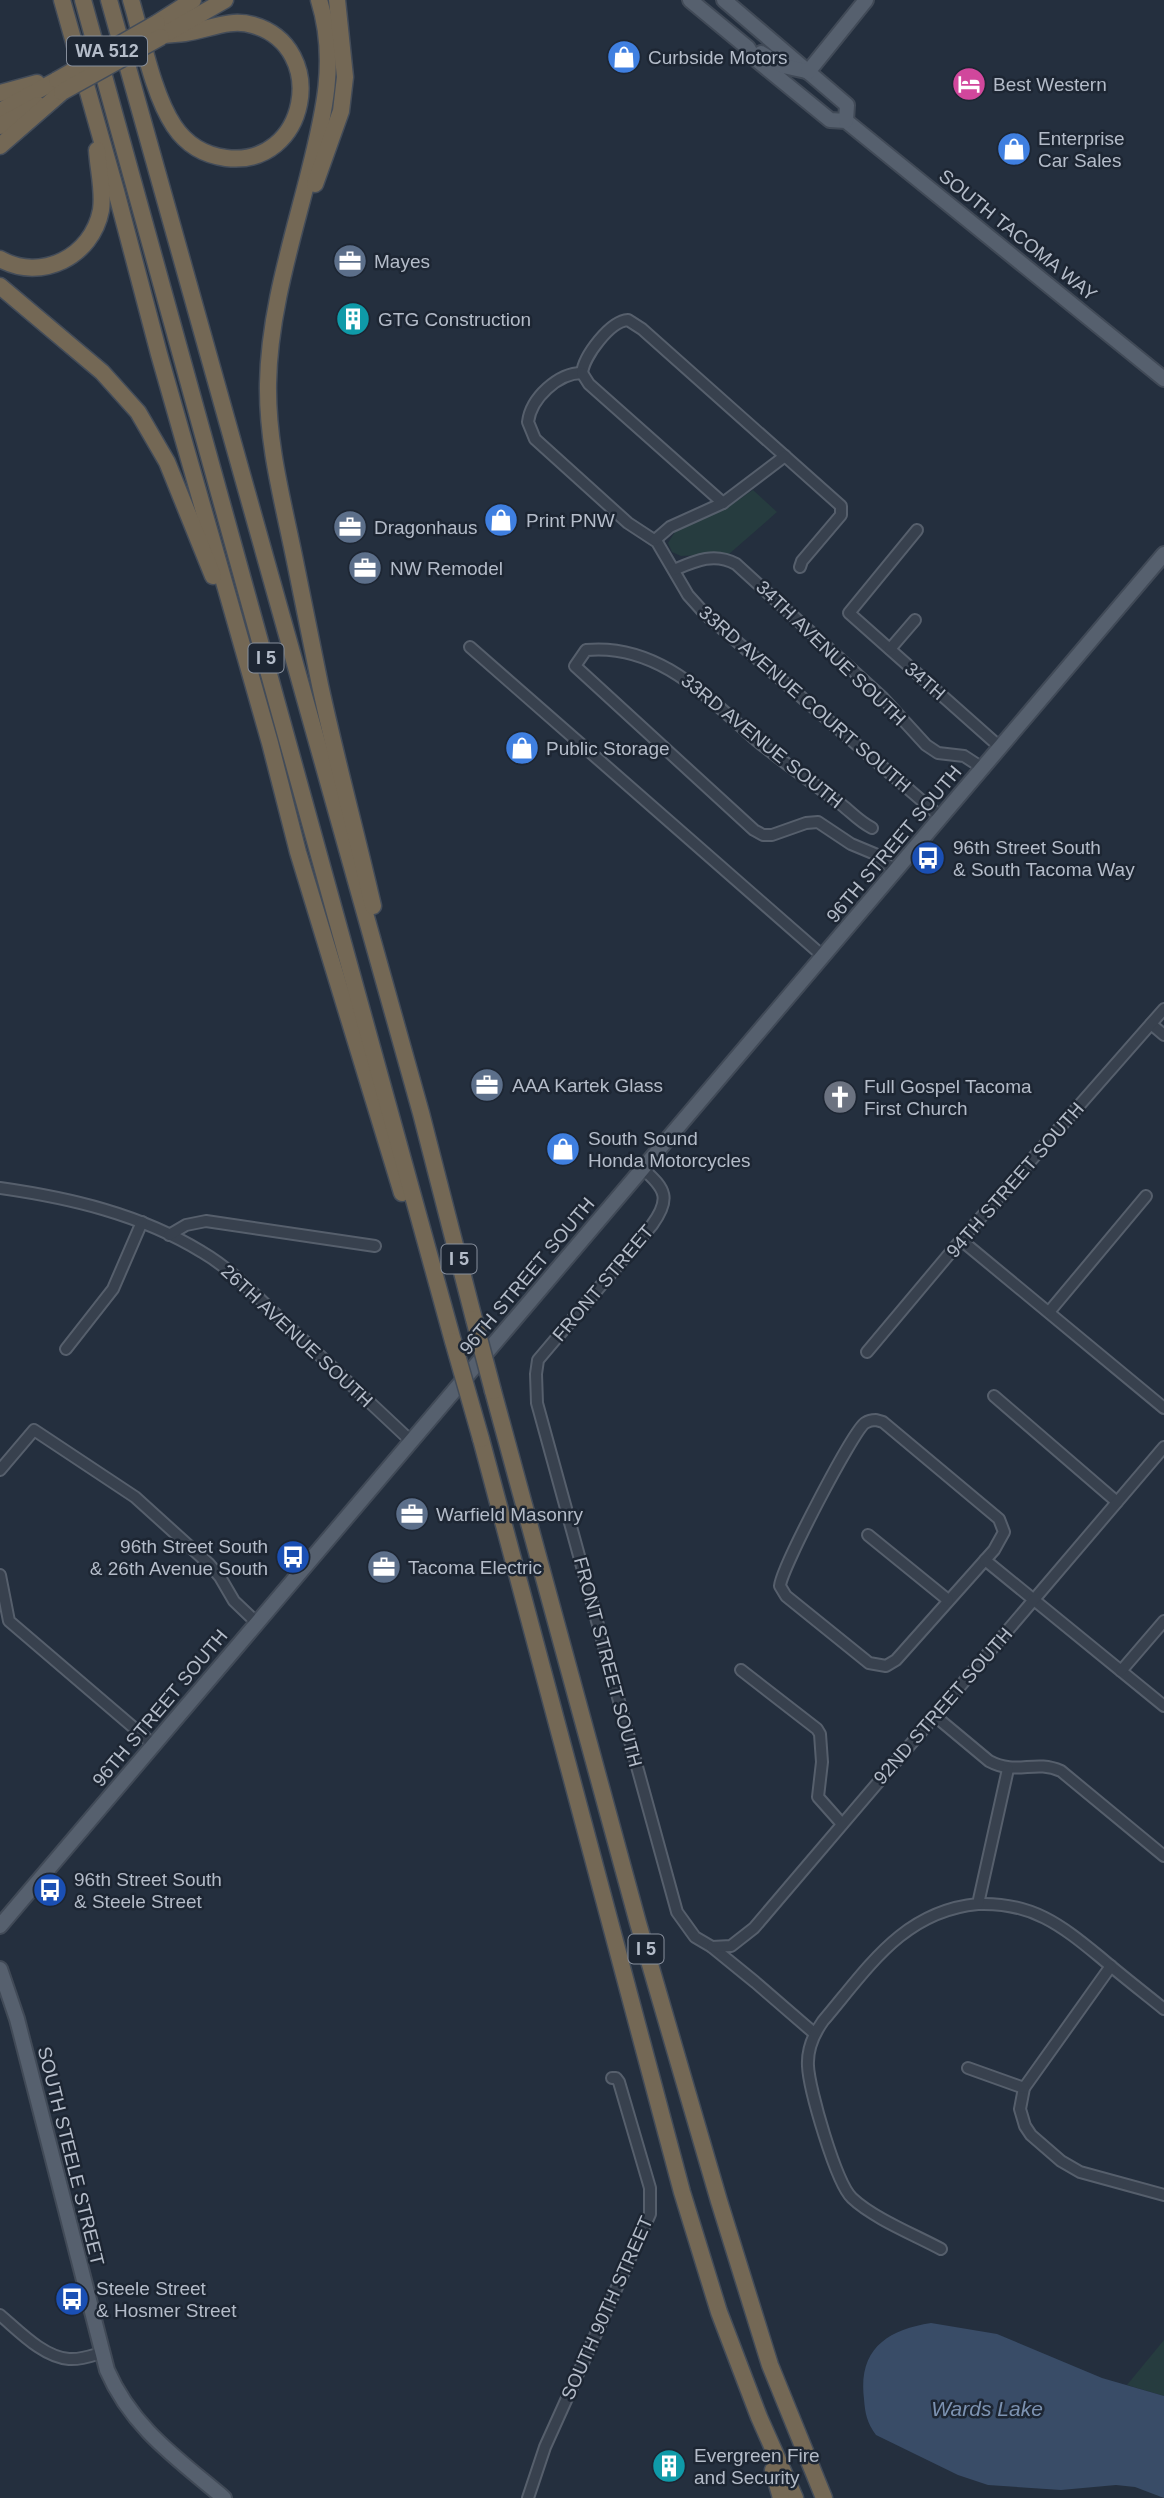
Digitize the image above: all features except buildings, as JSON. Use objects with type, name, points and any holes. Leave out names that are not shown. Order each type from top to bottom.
[{"type":"highway","points":[[52,0],[75,45]]},
{"type":"highway","points":[[62,0],[249,667],[298,852],[380,1124],[410,1217],[447,1317]]},
{"type":"highway","name":"I 5","points":[[83,0],[481,1439],[682,2192],[719,2312],[759,2417],[795,2498]]},
{"type":"highway","name":"I 5","points":[[109,0],[421,1113],[474,1319],[638,1923],[770,2365],[826,2498]]},
{"type":"highway","points":[[131,0],[164,108],[186,140],[208,154],[239,158],[265,151],[283,138],[299,110],[300,80],[291,54],[275,37],[253,25],[234,23],[213,25],[187,33],[161,31]]},
{"type":"highway","name":"WA 512","points":[[161,31],[193,0]]},
{"type":"highway","name":"WA 512","points":[[0,126],[60,86],[225,0]]},
{"type":"highway","points":[[319,0],[329,74],[326,106],[287,259],[270,348],[269,428],[277,481],[320,686],[421,1113]]},
{"type":"highway","points":[[287,259],[341,110],[345,77],[337,0]]},
{"type":"highway","points":[[0,93],[60,86]]},
{"type":"highway","points":[[0,146],[60,86]]},
{"type":"highway","name":"WA 512","points":[[0,111],[60,86]]},
{"type":"highway","points":[[0,259],[18,267],[44,268],[69,258],[89,238],[97,222],[101,204],[95,119]]},
{"type":"highway","points":[[0,286],[102,372],[146,422],[187,508],[249,667]]},
{"type":"highway","points":[[759,2417],[781,2498]]},
{"type":"main road","name":"SOUTH TACOMA WAY","points":[[690,0],[748,48],[753,57],[830,120],[846,121],[1164,379]]},
{"type":"main road","name":"SOUTH TACOMA WAY","points":[[724,0],[847,105],[846,121]]},
{"type":"main road","points":[[748,48],[758,50],[783,66],[808,72],[866,0]]},
{"type":"main road","name":"96TH STREET SOUTH","points":[[0,1926],[1164,554]]},
{"type":"main road","name":"SOUTH STEELE STREET","points":[[0,1969],[17,2019],[101,2353],[119,2395],[142,2427],[224,2498]]},
{"type":"street","points":[[723,503],[588,383],[582,373],[585,361],[616,324],[626,320],[640,327],[840,504],[841,515],[802,561],[800,567]]},
{"type":"street","name":"33RD AVENUE COURT SOUTH","points":[[582,373],[563,377],[546,391],[531,412],[529,427],[535,439],[630,525],[655,540],[691,599],[706,615],[942,818]]},
{"type":"street","points":[[655,540],[670,527],[723,503],[785,456]]},
{"type":"street","name":"34TH","points":[[917,530],[849,613],[1001,748]]},
{"type":"street","name":"34TH AVENUE SOUTH","points":[[674,570],[710,558],[723,558],[734,563],[883,698],[926,745],[938,752],[974,760],[984,769]]},
{"type":"street","points":[[890,649],[915,620]]},
{"type":"street","points":[[470,647],[824,957]]},
{"type":"street","name":"33RD AVENUE SOUTH","points":[[872,828],[778,758],[697,687],[674,671],[639,656],[604,648],[586,650],[575,666],[754,830],[770,836],[818,822],[851,844],[875,854],[896,872]]},
{"type":"street","name":"94TH STREET SOUTH","points":[[867,1352],[961,1240],[1164,1009]]},
{"type":"street","points":[[1151,1024],[1164,1035]]},
{"type":"street","name":"FRONT STREET","points":[[538,1360],[660,1214],[664,1193],[655,1179],[643,1169]]},
{"type":"street","name":"26TH AVENUE SOUTH","points":[[0,1188],[58,1197],[142,1222],[204,1253],[232,1274],[412,1442]]},
{"type":"street","points":[[1049,1312],[1146,1196]]},
{"type":"street","points":[[169,1234],[186,1225],[205,1221],[375,1247]]},
{"type":"street","points":[[65,1349],[113,1289],[142,1222]]},
{"type":"street","points":[[961,1240],[1164,1408]]},
{"type":"street","name":"FRONT STREET SOUTH","points":[[538,1360],[537,1403],[674,1903],[690,1932],[712,1947],[814,2034]]},
{"type":"street","points":[[993,1396],[1117,1502]]},
{"type":"street","points":[[879,1420],[883,1423],[999,1519],[1004,1532],[995,1550],[985,1560],[896,1660],[886,1666],[869,1663],[781,1590],[780,1581],[794,1549],[849,1445],[864,1423],[871,1421],[879,1420]]},
{"type":"street","points":[[0,1470],[34,1430],[135,1497],[209,1564],[242,1609],[257,1623]]},
{"type":"street","name":"92ND STREET SOUTH","points":[[712,1947],[731,1946],[744,1937],[1164,1447]]},
{"type":"street","points":[[867,1535],[948,1600]]},
{"type":"street","points":[[985,1560],[1164,1706]]},
{"type":"street","points":[[0,1575],[9,1621],[154,1745]]},
{"type":"street","points":[[1121,1671],[1164,1621]]},
{"type":"street","points":[[741,1670],[817,1729],[822,1746],[818,1797],[842,1824]]},
{"type":"street","points":[[935,1716],[989,1761],[1008,1769],[1044,1766],[1061,1771],[1164,1856]]},
{"type":"street","points":[[978,1903],[1008,1769]]},
{"type":"street","points":[[941,2249],[863,2207],[842,2186],[809,2076],[808,2053],[814,2034],[887,1946],[923,1919],[944,1910],[978,1903],[1010,1905],[1041,1915],[1069,1931],[1164,2010]]},
{"type":"street","points":[[1111,1966],[1024,2088],[1020,2109],[1031,2135],[1061,2161],[1080,2172],[1164,2195]]},
{"type":"street","points":[[968,2068],[1024,2088]]},
{"type":"street","name":"SOUTH 90TH STREET","points":[[528,2498],[545,2447],[650,2214],[650,2188],[619,2082],[612,2078]]},
{"type":"street","points":[[0,2315],[42,2348],[59,2357],[78,2358],[101,2353]]},
{"type":"green space","points":[[753,490],[777,512],[729,554],[681,556],[672,552],[668,543],[675,532],[725,509]]},
{"type":"green space","points":[[1164,2340],[1164,2396],[1127,2385]]},
{"type":"water","name":"Wards Lake","points":[[931,2323],[997,2334],[1102,2378],[1164,2396],[1164,2498],[1135,2487],[1116,2485],[1061,2490],[988,2485],[958,2475],[876,2435],[867,2418],[864,2399],[863,2382],[871,2355],[888,2337],[915,2326]]},
{"type":"place","name":"Curbside Motors","points":[[624,57]]},
{"type":"place","name":"Best Western","points":[[969,84]]},
{"type":"place","name":"Enterprise Car Sales","points":[[1014,149]]},
{"type":"place","name":"Mayes","points":[[350,261]]},
{"type":"place","name":"GTG Construction","points":[[353,319]]},
{"type":"place","name":"Print PNW","points":[[501,520]]},
{"type":"place","name":"Dragonhaus","points":[[350,527]]},
{"type":"place","name":"NW Remodel","points":[[365,568]]},
{"type":"place","name":"Public Storage","points":[[522,748]]},
{"type":"place","name":"96th Street South & South Tacoma Way","points":[[928,858]]},
{"type":"place","name":"AAA Kartek Glass","points":[[487,1085]]},
{"type":"place","name":"Full Gospel Tacoma First Church","points":[[840,1097]]},
{"type":"place","name":"South Sound Honda Motorcycles","points":[[563,1149]]},
{"type":"place","name":"Warfield Masonry","points":[[412,1514]]},
{"type":"place","name":"96th Street South & 26th Avenue South","points":[[293,1557]]},
{"type":"place","name":"Tacoma Electric","points":[[384,1567]]},
{"type":"place","name":"96th Street South & Steele Street","points":[[50,1890]]},
{"type":"place","name":"Steele Street & Hosmer Street","points":[[72,2299]]},
{"type":"place","name":"Evergreen Fire and Security","points":[[669,2466]]}]
